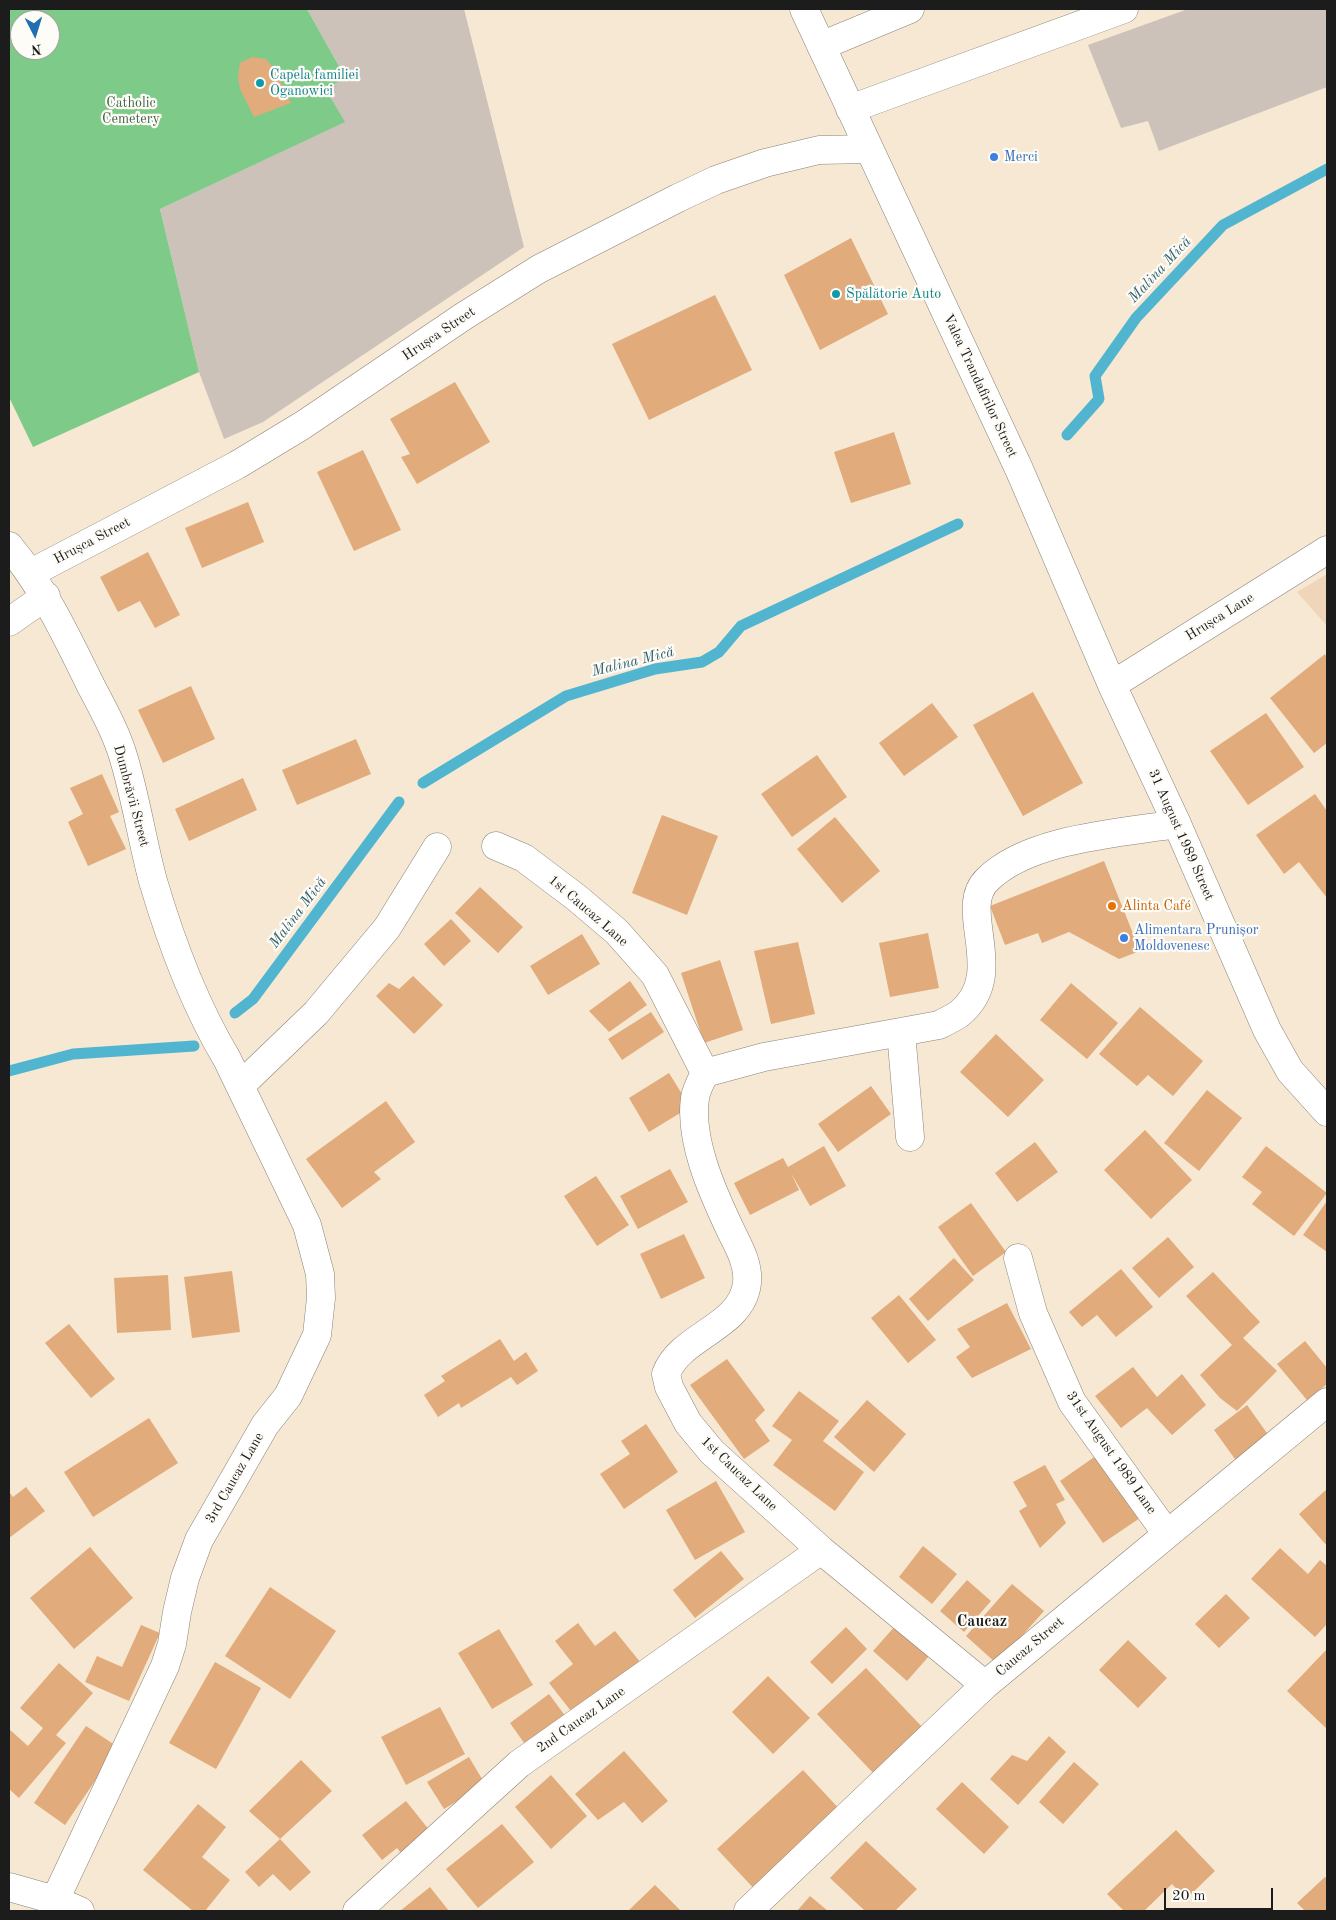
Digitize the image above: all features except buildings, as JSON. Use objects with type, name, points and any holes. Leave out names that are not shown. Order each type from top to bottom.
[{"type":"street","name":"Valea Trandafirilor Street","points":[[804,9],[1019,469],[1112,685]]},
{"type":"street","points":[[821,46],[910,9]]},
{"type":"street","points":[[850,109],[1124,9]]},
{"type":"street","name":"Hrușca Street","points":[[31,573],[236,465],[303,425],[464,316],[539,269],[661,207],[716,180],[765,162],[819,150],[868,149]]},
{"type":"street","name":"Dumbrăvii Street","points":[[9,546],[31,573],[46,596],[102,708],[123,757],[164,916],[194,995],[227,1059]]},
{"type":"street","name":"Hrușca Lane","points":[[1112,685],[1327,550]]},
{"type":"street","points":[[9,622],[46,596]]},
{"type":"street","name":"31 August 1989 Street","points":[[1112,685],[1177,824],[1276,1048],[1299,1083],[1327,1112]]},
{"type":"street","points":[[705,1073],[764,1057],[939,1025],[960,1013],[976,992],[982,972],[983,953],[976,902],[986,881],[1006,866],[1034,852],[1069,840],[1177,824]]},
{"type":"street","points":[[240,1086],[316,1013],[387,928],[437,846]]},
{"type":"street","name":"1st Caucaz Lane","points":[[496,846],[524,858],[577,898],[617,932],[655,975],[705,1073],[695,1095],[693,1117],[712,1191],[744,1262],[746,1285],[742,1300],[732,1313],[679,1353],[670,1363],[666,1374],[669,1387],[688,1423],[712,1452],[821,1550],[985,1685]]},
{"type":"street","points":[[901,1032],[910,1138]]},
{"type":"street","name":"3rd Caucaz Lane","points":[[56,1906],[165,1666],[172,1644],[185,1578],[199,1540],[265,1425],[288,1396],[317,1335],[321,1298],[320,1274],[307,1226],[227,1059]]},
{"type":"street","name":"31st August 1989 Lane","points":[[1018,1258],[1033,1313],[1072,1402],[1167,1534]]},
{"type":"street","name":"Caucaz Street","points":[[748,1911],[985,1685],[1327,1402]]},
{"type":"street","name":"2nd Caucaz Lane","points":[[357,1911],[519,1764],[821,1550]]},
{"type":"street","points":[[9,1888],[56,1906],[80,1911]]},
{"type":"shaded area","points":[[307,9],[464,9],[524,247],[263,422],[224,439],[199,372],[160,209],[344,122],[326,90],[345,77]]},
{"type":"shaded area","points":[[1188,9],[1327,9],[1327,87],[1159,151],[1148,121],[1121,128],[1088,45]]},
{"type":"shaded area","points":[[1327,574],[1327,626],[1297,592]]},
{"type":"green space","name":"Catholic Cemetery","points":[[9,9],[307,9],[345,77],[326,90],[345,122],[160,209],[199,372],[33,447],[9,397]]},
{"type":"waterway","name":"Malina Mică","points":[[1067,435],[1099,399],[1095,376],[1136,318],[1223,225],[1327,169]]},
{"type":"waterway","name":"Malina Mică","points":[[423,783],[566,696],[655,669],[702,662],[719,652],[741,626],[958,524]]},
{"type":"waterway","name":"Malina Mică","points":[[235,1013],[253,999],[399,802]]},
{"type":"waterway","name":"Malina Mică","points":[[9,1071],[73,1054],[194,1046]]},
{"type":"place","name":"Capela familiei Oganowici","points":[[260,83]]},
{"type":"place","name":"Merci","points":[[994,157]]},
{"type":"place","name":"Spălătorie Auto","points":[[836,294]]},
{"type":"place","name":"Alinta Café","points":[[1112,906]]},
{"type":"place","name":"Alimentara Prunișor Moldovenesc","points":[[1124,938]]},
{"type":"district","name":"Caucaz","points":[[982,1622]]}]
